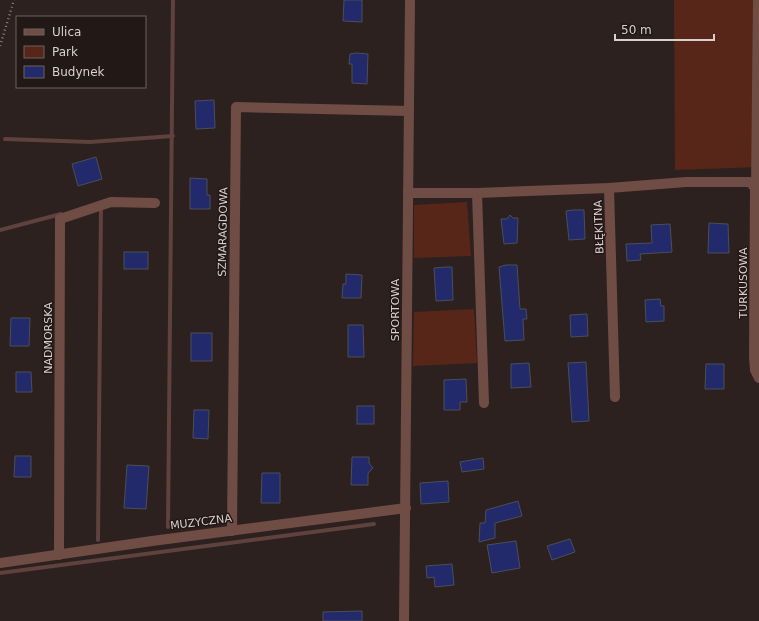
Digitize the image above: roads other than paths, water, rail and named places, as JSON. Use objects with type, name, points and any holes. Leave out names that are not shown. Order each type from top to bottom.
[{"type":"street","name":"SPORTOWA","points":[[404,621],[410,0]]},
{"type":"street","name":"SZMARAGDOWA","points":[[232,530],[236,107],[409,110]]},
{"type":"street","points":[[609,188],[686,182],[742,181],[750,182],[755,188]]},
{"type":"street","name":"BŁĘKITNA","points":[[408,193],[477,193],[609,188],[615,397]]},
{"type":"street","name":"TURKUSOWA","points":[[755,188],[754,357],[759,378]]},
{"type":"street","points":[[477,193],[484,403]]},
{"type":"street","name":"NADMORSKA","points":[[59,555],[60,219],[111,202],[155,203]]},
{"type":"street","name":"MUZYCZNA","points":[[0,563],[232,530],[406,508]]},
{"type":"lane","name":"TURKUSOWA","points":[[755,188],[757,0]]},
{"type":"waterway","points":[[168,527],[173,0]]},
{"type":"waterway","points":[[5,139],[90,142],[173,136]]},
{"type":"waterway","points":[[98,540],[101,206]]},
{"type":"waterway","points":[[0,230],[61,214]]},
{"type":"waterway","points":[[0,573],[374,524]]}]
